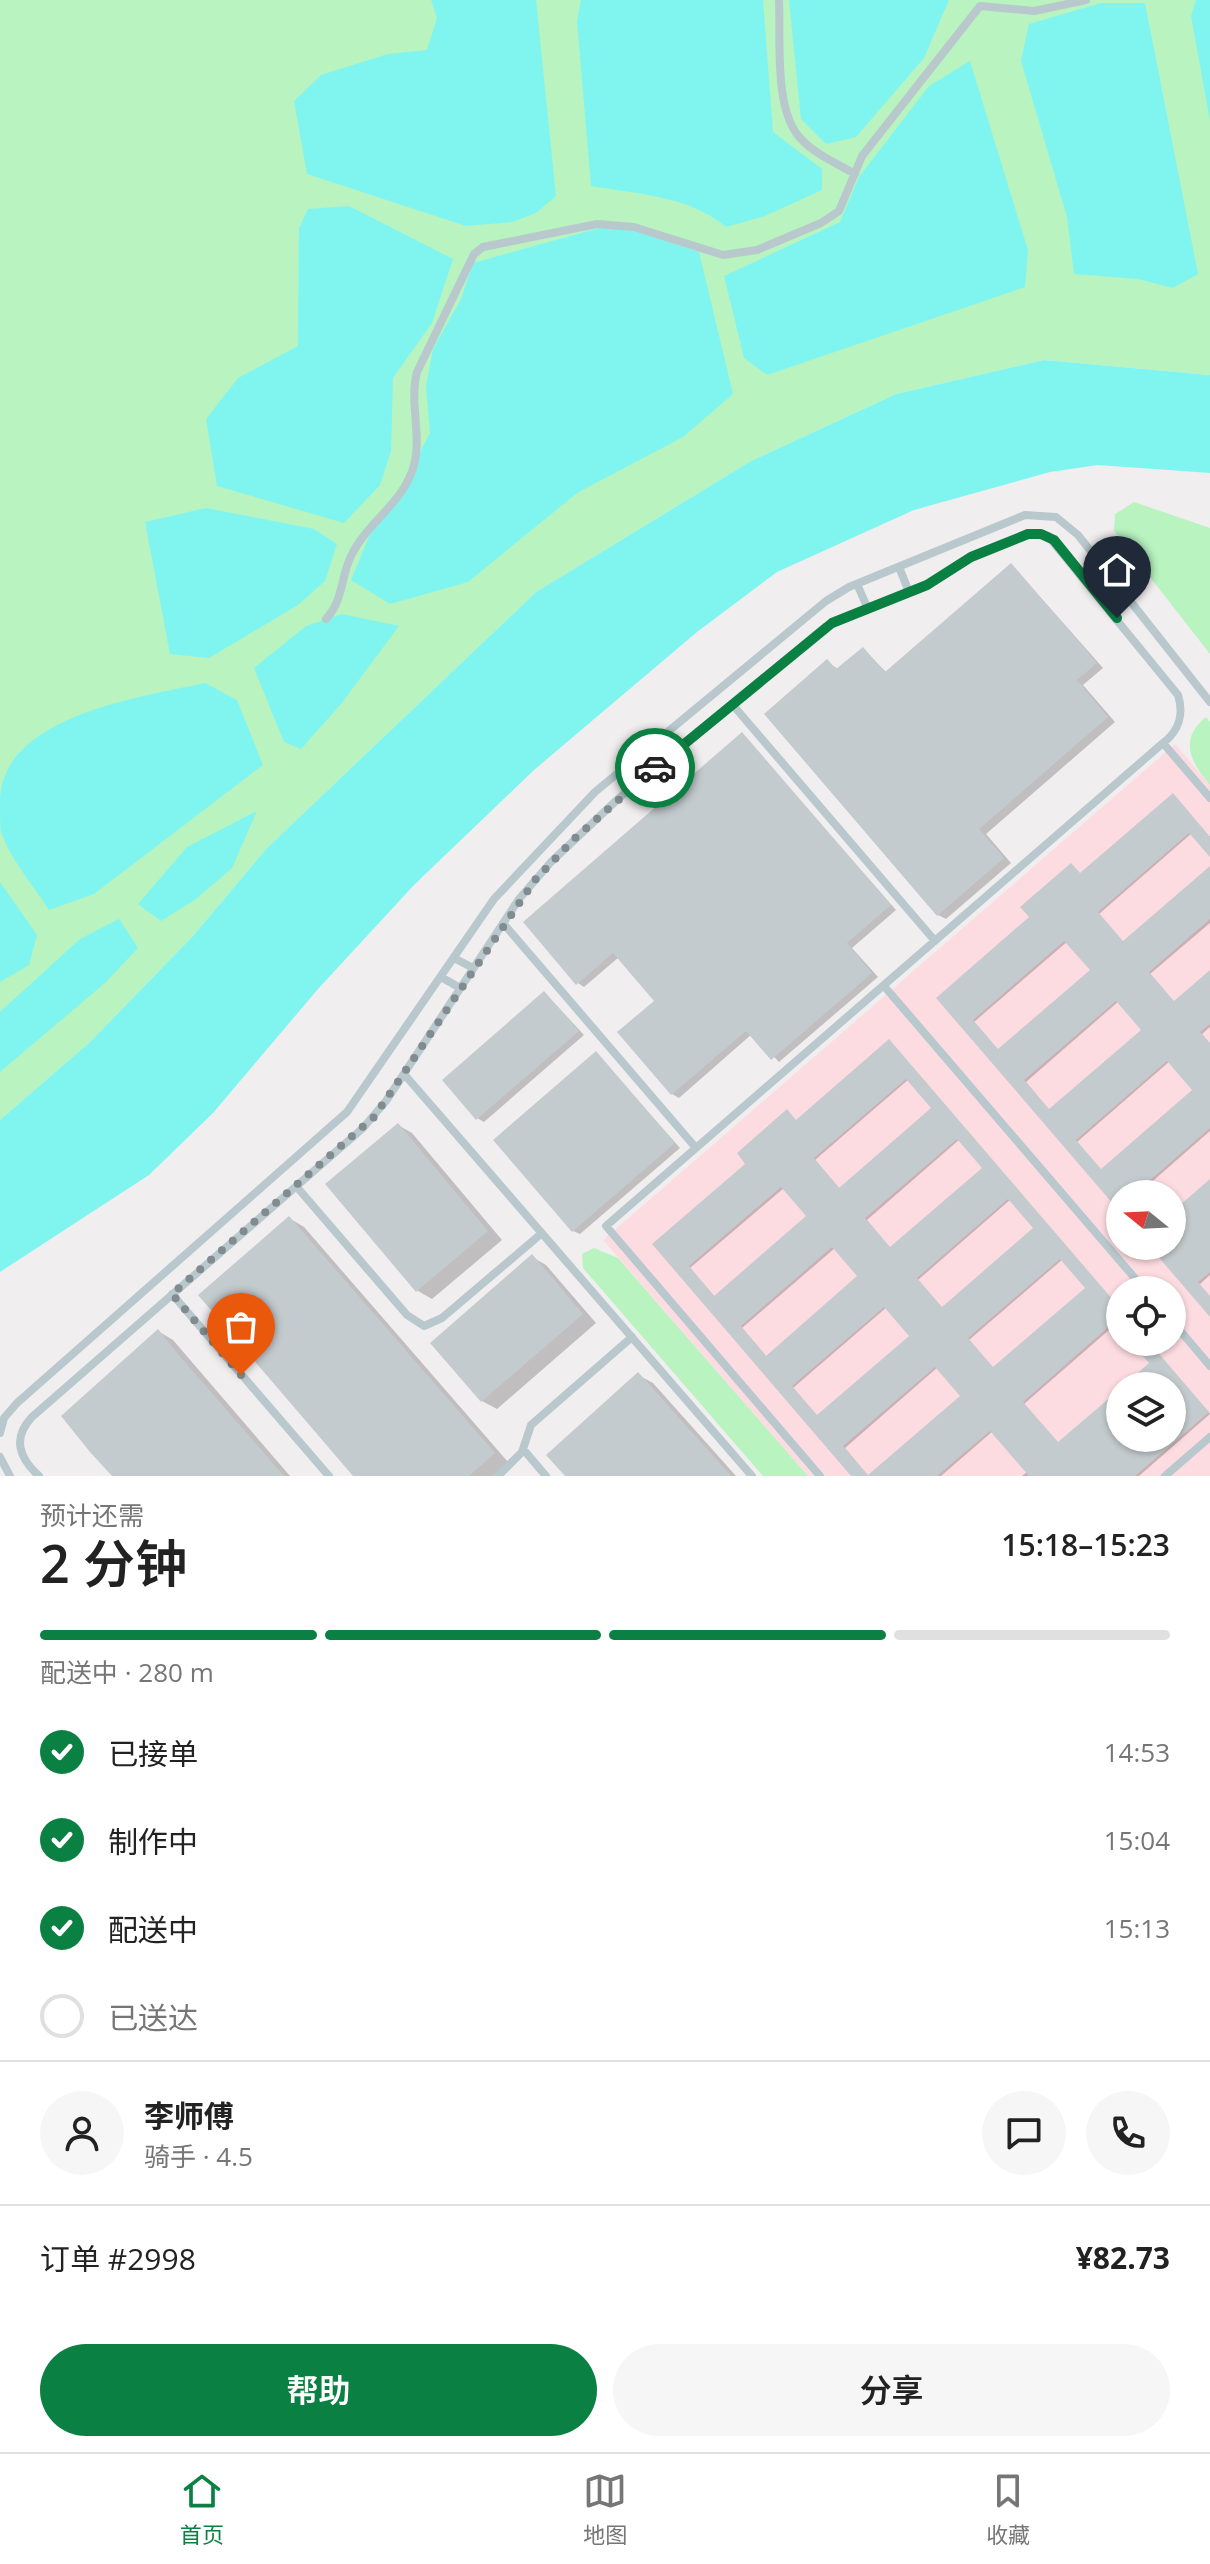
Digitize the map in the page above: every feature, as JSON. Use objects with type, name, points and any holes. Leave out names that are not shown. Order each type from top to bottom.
[{"type":"lane","points":[[779,0],[784,105],[790,126],[804,143],[855,174]]},
{"type":"lane","points":[[326,619],[340,600],[350,557],[409,479],[417,444],[413,389],[417,372],[474,254],[483,247],[597,224],[634,227],[723,255],[757,250],[821,223],[839,211],[862,156],[980,6],[1034,11],[1086,0]]},
{"type":"lane","points":[[0,1433],[4,1418],[17,1403],[347,1112],[502,889],[585,801],[809,615],[857,584],[1025,515],[1056,517],[1078,535],[1210,702]]},
{"type":"lane","points":[[39,1476],[20,1451],[20,1435],[26,1423],[363,1128],[404,1074],[503,923],[535,880],[574,839],[825,627],[909,592],[986,551],[1028,534],[1048,536],[1178,695],[1181,710],[1178,725],[1163,743],[606,1226],[820,1476]]},
{"type":"lane","points":[[899,567],[909,592]]},
{"type":"lane","points":[[857,584],[868,609]]},
{"type":"lane","points":[[732,704],[935,941]]},
{"type":"lane","points":[[1163,743],[1210,798]]},
{"type":"lane","points":[[503,923],[696,1148]]},
{"type":"lane","points":[[454,958],[473,968]]},
{"type":"lane","points":[[441,977],[460,988]]},
{"type":"lane","points":[[884,986],[1133,1276]]},
{"type":"lane","points":[[404,1074],[752,1476]]},
{"type":"lane","points":[[296,1186],[407,1315],[424,1326],[442,1318],[542,1233]]},
{"type":"lane","points":[[172,1294],[329,1476]]},
{"type":"lane","points":[[498,1476],[523,1449],[531,1425],[632,1337]]},
{"type":"lane","points":[[1186,1338],[1210,1366]]},
{"type":"lane","points":[[1165,1476],[1210,1437]]},
{"type":"lane","points":[[523,1449],[546,1476]]},
{"type":"lane","points":[[0,1457],[10,1476]]},
{"type":"shaded area","points":[[1175,744],[1210,785],[1210,1476],[808,1476],[603,1240]]},
{"type":"green space","points":[[0,0],[1210,0],[1210,375],[1044,360],[896,394],[751,461],[536,592],[266,849],[193,936],[90,1042],[0,1120]]},
{"type":"green space","points":[[1134,502],[1210,528],[1210,654],[1114,531],[1115,514]]},
{"type":"green space","points":[[1206,717],[1210,722],[1210,785],[1197,768],[1190,751],[1192,734]]},
{"type":"green space","points":[[594,1248],[618,1258],[808,1476],[763,1476],[583,1268],[582,1254]]},
{"type":"water","points":[[431,0],[536,0],[556,196],[536,213],[512,222],[466,226],[307,174],[294,101],[321,75],[388,54],[427,50],[437,18]]},
{"type":"water","points":[[581,0],[763,0],[773,132],[822,169],[822,190],[765,216],[726,227],[680,203],[591,186],[577,21]]},
{"type":"water","points":[[789,0],[949,0],[924,58],[856,137],[826,144],[801,119]]},
{"type":"water","points":[[1196,0],[1210,0],[1210,121],[1191,16]]},
{"type":"water","points":[[1101,3],[1145,3],[1198,274],[1173,288],[1138,279],[1074,274],[1067,217],[1021,61],[1029,24]]},
{"type":"water","points":[[970,61],[1028,250],[1025,287],[767,375],[744,358],[724,276],[840,222],[859,177],[929,86]]},
{"type":"water","points":[[349,206],[453,259],[432,323],[393,378],[391,451],[380,485],[344,523],[217,486],[206,419],[238,378],[298,346],[299,228],[308,209]]},
{"type":"water","points":[[614,224],[699,252],[733,394],[683,437],[577,493],[468,582],[390,604],[351,580],[373,527],[404,483],[430,433],[426,386],[433,349],[461,299],[473,263]]},
{"type":"water","points":[[1044,360],[1210,375],[1210,473],[1098,465],[1050,472],[914,510],[777,572],[697,632],[534,770],[414,885],[318,989],[213,1113],[149,1175],[0,1272],[0,1120],[90,1042],[193,936],[266,849],[536,592],[751,461],[896,394]]},
{"type":"water","points":[[206,508],[314,529],[337,544],[325,581],[298,605],[209,658],[170,654],[145,522]]},
{"type":"water","points":[[342,614],[399,626],[341,704],[301,749],[284,742],[254,668],[306,626]]},
{"type":"water","points":[[205,683],[237,700],[263,765],[94,894],[49,910],[16,862],[1,832],[0,802],[6,773],[23,749],[48,730],[78,716],[146,695]]},
{"type":"water","points":[[257,811],[232,868],[196,899],[161,921],[138,904],[187,847]]},
{"type":"water","points":[[0,882],[37,935],[29,965],[0,982]]},
{"type":"water","points":[[119,919],[138,948],[105,983],[0,1072],[0,1012],[80,939]]},
{"type":"building","points":[[1011,563],[1097,663],[1077,680],[1108,717],[979,829],[1004,858],[937,916],[764,714],[827,659],[836,669],[863,647],[885,672]]},
{"type":"building","points":[[742,732],[891,905],[847,943],[872,973],[771,1060],[746,1031],[671,1095],[617,1032],[654,1001],[613,953],[576,985],[523,922]]},
{"type":"building","points":[[1173,793],[1210,837],[1210,857],[1189,833],[1098,912],[1123,941],[1210,866],[1210,919],[1149,972],[1174,1001],[1210,970],[1210,1024],[1200,1032],[1210,1043],[1210,1128],[1150,1180],[1106,1180],[1106,1196],[936,998],[1029,917],[1020,907],[1071,863],[1080,873]],"holes":[[[1064,941],[1090,970],[998,1049],[973,1020]],[[1116,1001],[1141,1030],[1049,1109],[1024,1080]],[[1167,1061],[1192,1090],[1101,1169],[1076,1140]]]},
{"type":"building","points":[[544,991],[579,1031],[476,1120],[442,1080]]},
{"type":"building","points":[[889,1039],[1106,1292],[1106,1329],[1023,1402],[1058,1442],[1106,1401],[1106,1452],[1163,1452],[1135,1476],[1029,1476],[990,1431],[937,1476],[851,1476],[652,1244],[745,1164],[737,1153],[787,1109],[796,1120]],"holes":[[[906,1079],[931,1108],[839,1188],[814,1158]],[[957,1139],[982,1168],[890,1247],[865,1218]],[[781,1187],[806,1216],[714,1296],[689,1266]],[[1008,1199],[1033,1228],[942,1307],[917,1278]],[[832,1247],[857,1276],[766,1356],[741,1326]],[[1060,1259],[1085,1288],[993,1367],[968,1338]],[[884,1307],[909,1336],[817,1415],[792,1386]],[[935,1367],[960,1396],[868,1475],[843,1446]]]},
{"type":"building","points":[[596,1051],[675,1143],[572,1232],[493,1140]]},
{"type":"building","points":[[398,1123],[488,1231],[416,1292],[325,1184]]},
{"type":"building","points":[[1210,1179],[1210,1272],[1198,1282],[1210,1296],[1210,1317],[1186,1289],[1186,1276],[1175,1276],[1161,1260],[1186,1260],[1186,1200]]},
{"type":"building","points":[[289,1216],[495,1453],[469,1476],[353,1476],[198,1295]]},
{"type":"building","points":[[532,1254],[583,1314],[481,1402],[430,1343]]},
{"type":"building","points":[[158,1329],[284,1476],[112,1476],[90,1452],[61,1416]]},
{"type":"building","points":[[1143,1356],[1161,1356],[1175,1372],[1139,1372],[1149,1363]]},
{"type":"building","points":[[638,1372],[731,1476],[565,1476],[546,1455]]},
{"type":"building","points":[[1186,1385],[1209,1412],[1186,1432]]},
{"type":"way so far","points":[[241,1375],[172,1294],[374,1117],[519,899],[574,839],[655,768]]},
{"type":"route","points":[[655,768],[825,627],[927,585],[971,557],[1028,534],[1041,534],[1054,540],[1117,618]]}]
